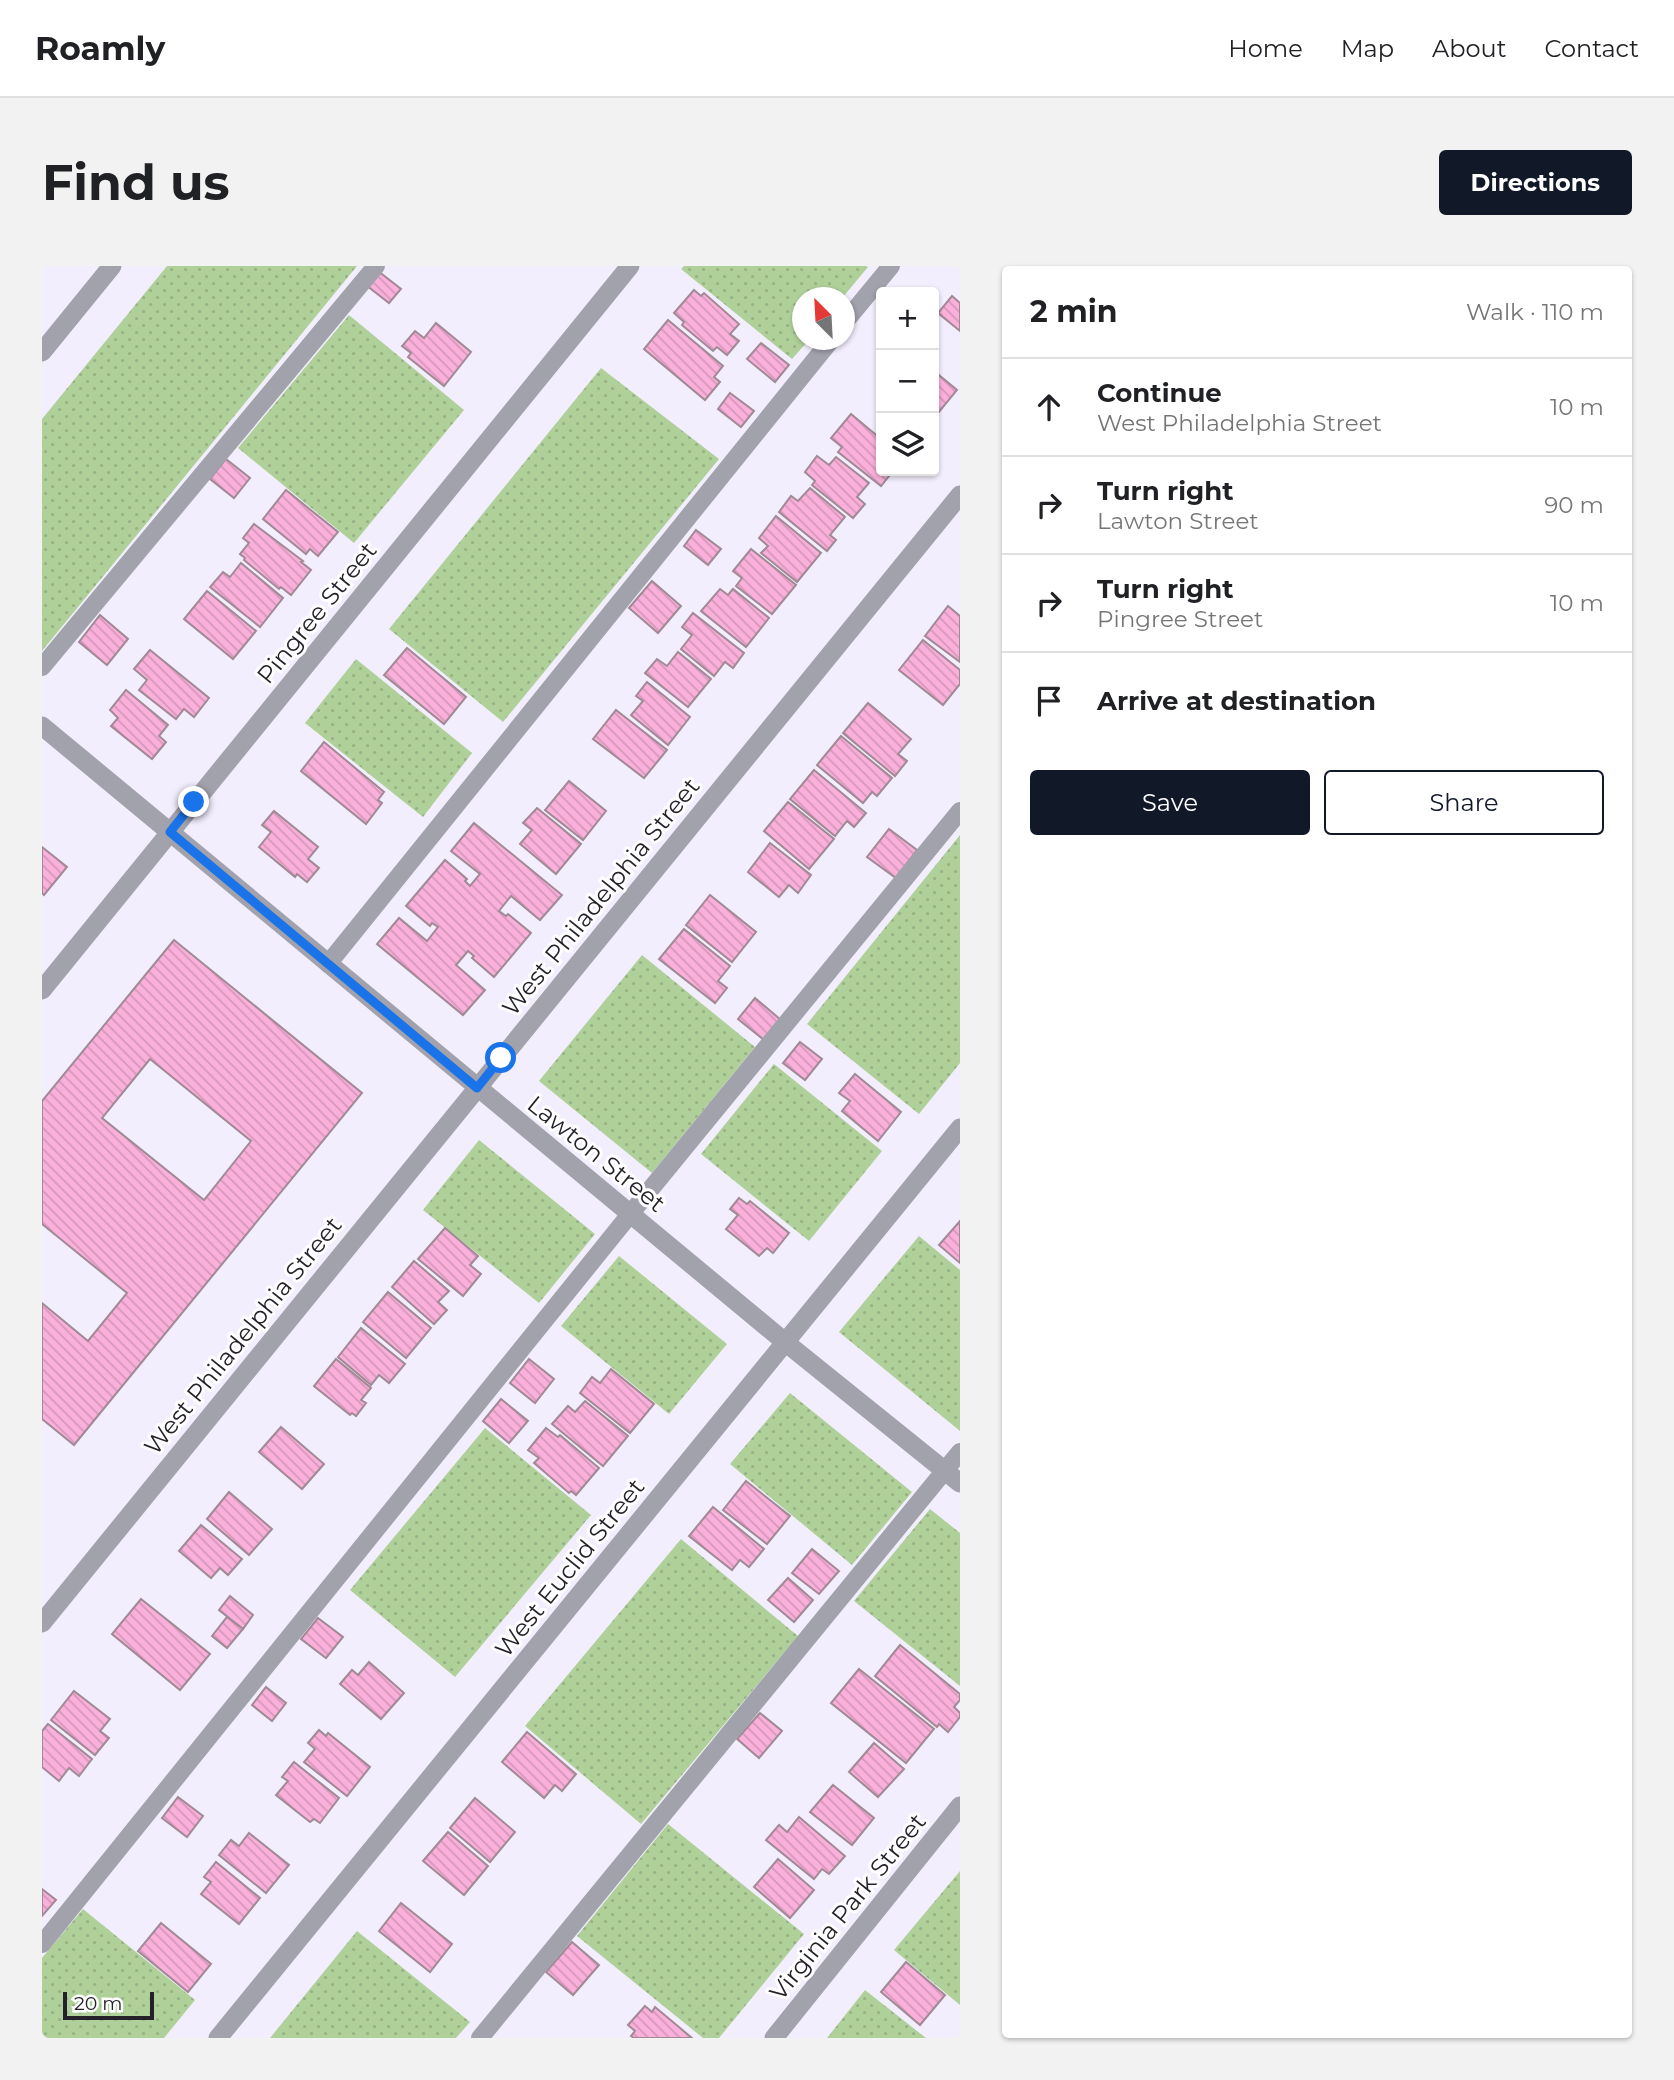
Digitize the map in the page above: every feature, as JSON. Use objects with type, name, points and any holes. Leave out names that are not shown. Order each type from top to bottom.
[{"type":"street","points":[[42,352],[112,266]]},
{"type":"street","name":"Pingree Street","points":[[42,990],[630,266]]},
{"type":"street","name":"West Philadelphia Street","points":[[42,1623],[960,495]]},
{"type":"street","name":"Lawton Street","points":[[42,726],[477,1088],[952,1477]]},
{"type":"street","name":"West Euclid Street","points":[[218,2038],[960,1128]]},
{"type":"street","name":"Virginia Park Street","points":[[774,2038],[960,1806]]},
{"type":"lane","points":[[42,667],[376,266]]},
{"type":"lane","points":[[855,311],[891,266]]},
{"type":"lane","points":[[328,964],[823,350]]},
{"type":"lane","points":[[42,1944],[631,1213],[960,811]]},
{"type":"lane","points":[[480,2038],[952,1477],[960,1452]]},
{"type":"green space","points":[[167,266],[357,266],[42,651],[42,419]]},
{"type":"green space","points":[[684,266],[868,267],[851,287],[792,287],[792,350],[800,350],[792,359],[681,269]]},
{"type":"green space","points":[[349,315],[464,410],[354,543],[238,448]]},
{"type":"green space","points":[[601,368],[719,459],[503,722],[389,629]]},
{"type":"green space","points":[[356,659],[472,753],[423,817],[305,723]]},
{"type":"green space","points":[[960,835],[960,1063],[919,1114],[807,1024]]},
{"type":"green space","points":[[642,955],[755,1047],[652,1173],[539,1081]]},
{"type":"green space","points":[[774,1064],[882,1151],[809,1241],[701,1154]]},
{"type":"green space","points":[[479,1140],[595,1234],[539,1303],[423,1210]]},
{"type":"green space","points":[[919,1236],[960,1270],[960,1431],[839,1332]]},
{"type":"green space","points":[[619,1256],[727,1344],[669,1414],[561,1326]]},
{"type":"green space","points":[[790,1393],[912,1492],[852,1565],[730,1464]]},
{"type":"green space","points":[[485,1428],[591,1515],[455,1677],[350,1590]]},
{"type":"green space","points":[[930,1509],[960,1533],[960,1686],[854,1601]]},
{"type":"green space","points":[[681,1539],[798,1636],[641,1824],[525,1726]]},
{"type":"green space","points":[[668,1824],[804,1934],[719,2038],[703,2038],[577,1936]]},
{"type":"green space","points":[[960,1871],[960,2005],[894,1950]]},
{"type":"green space","points":[[83,1909],[195,2000],[164,2038],[46,2038],[42,2034],[42,1958]]},
{"type":"green space","points":[[357,1931],[470,2022],[456,2038],[270,2038]]},
{"type":"green space","points":[[865,1990],[926,2038],[827,2038]]},
{"type":"building","points":[[378,271],[401,289],[389,303],[366,285]]},
{"type":"building","points":[[694,290],[701,296],[704,293],[739,324],[730,334],[739,341],[727,355],[717,347],[713,351],[682,325],[684,322],[674,313]]},
{"type":"building","points":[[952,296],[960,303],[960,331],[939,314]]},
{"type":"building","points":[[668,320],[723,366],[714,377],[720,382],[705,400],[644,349]]},
{"type":"building","points":[[436,323],[471,352],[444,386],[408,357],[411,353],[402,346],[415,331],[424,338]]},
{"type":"building","points":[[761,343],[789,365],[775,382],[747,359]]},
{"type":"building","points":[[939,375],[957,390],[939,412]]},
{"type":"building","points":[[730,393],[754,411],[741,427],[718,409]]},
{"type":"building","points":[[851,414],[876,435],[876,476],[889,476],[881,486],[838,452],[842,447],[831,438]]},
{"type":"building","points":[[817,456],[829,465],[836,457],[869,483],[857,497],[865,504],[853,518],[812,485],[815,481],[805,472]]},
{"type":"building","points":[[226,459],[250,478],[234,498],[210,479]]},
{"type":"building","points":[[810,488],[845,517],[830,535],[836,540],[827,551],[779,512],[791,496],[798,501]]},
{"type":"building","points":[[286,490],[338,532],[318,556],[310,549],[306,554],[263,519]]},
{"type":"building","points":[[776,516],[821,553],[797,582],[761,553],[768,546],[759,538]]},
{"type":"building","points":[[254,524],[311,570],[291,595],[281,587],[279,589],[240,554],[249,543],[243,538]]},
{"type":"building","points":[[696,530],[721,549],[708,565],[684,546]]},
{"type":"building","points":[[751,549],[796,585],[772,614],[736,586],[742,578],[733,571]]},
{"type":"building","points":[[241,563],[283,598],[260,627],[210,587],[223,572],[230,577]]},
{"type":"building","points":[[652,581],[681,606],[658,633],[629,608]]},
{"type":"building","points":[[720,589],[728,595],[733,589],[769,618],[746,647],[701,611]]},
{"type":"building","points":[[207,591],[256,631],[233,659],[184,619]]},
{"type":"building","points":[[948,606],[960,616],[960,662],[925,636]]},
{"type":"building","points":[[693,613],[744,653],[733,668],[725,662],[714,676],[681,649],[692,635],[682,627]]},
{"type":"building","points":[[100,615],[128,639],[107,665],[79,642]]},
{"type":"building","points":[[923,640],[960,670],[960,684],[943,705],[899,670]]},
{"type":"building","points":[[407,648],[466,697],[444,724],[384,675]]},
{"type":"building","points":[[150,650],[209,698],[194,717],[184,709],[176,719],[139,690],[147,680],[134,669]]},
{"type":"building","points":[[678,652],[711,679],[688,707],[645,673],[657,659],[667,666]]},
{"type":"building","points":[[647,682],[690,717],[668,745],[631,715],[643,701],[636,696]]},
{"type":"building","points":[[126,690],[168,725],[159,736],[166,742],[152,759],[111,726],[118,718],[110,710]]},
{"type":"building","points":[[868,703],[911,739],[898,754],[907,761],[895,776],[843,733]]},
{"type":"building","points":[[616,710],[667,750],[644,778],[593,739]]},
{"type":"building","points":[[841,736],[892,778],[877,796],[872,792],[863,803],[817,765]]},
{"type":"building","points":[[324,742],[384,792],[378,800],[382,803],[366,824],[301,771]]},
{"type":"building","points":[[814,770],[866,813],[854,827],[847,821],[835,836],[790,799]]},
{"type":"building","points":[[569,781],[606,811],[583,840],[545,810]]},
{"type":"building","points":[[788,802],[834,839],[809,869],[764,831]]},
{"type":"building","points":[[537,808],[581,844],[556,874],[520,844],[532,830],[523,823]]},
{"type":"building","points":[[274,811],[318,847],[308,859],[319,868],[307,882],[297,874],[295,877],[259,847],[271,832],[262,825]]},
{"type":"building","points":[[474,823],[562,895],[540,920],[511,896],[499,911],[506,916],[508,914],[531,933],[494,977],[472,958],[474,956],[468,951],[456,965],[485,990],[463,1015],[377,944],[399,918],[427,941],[438,927],[432,923],[430,926],[406,906],[445,860],[467,879],[465,881],[470,886],[480,874],[451,851]]},
{"type":"building","points":[[889,829],[917,850],[896,878],[867,857]]},
{"type":"building","points":[[770,843],[811,875],[798,893],[789,885],[779,897],[748,872]]},
{"type":"building","points":[[42,847],[67,867],[44,895],[42,893]]},
{"type":"building","points":[[710,895],[756,932],[732,962],[686,925]]},
{"type":"building","points":[[684,929],[730,966],[718,981],[727,988],[715,1003],[659,959]]},
{"type":"building","points":[[174,940],[362,1093],[74,1445],[42,1419],[42,1303],[88,1341],[127,1293],[42,1224],[42,1101]],"holes":[[[150,1059],[251,1141],[204,1200],[102,1118]]]},
{"type":"building","points":[[755,998],[781,1020],[764,1040],[738,1019]]},
{"type":"building","points":[[800,1042],[822,1059],[805,1080],[783,1063]]},
{"type":"building","points":[[855,1074],[901,1112],[878,1141],[842,1111],[850,1101],[839,1093]]},
{"type":"building","points":[[739,1198],[747,1204],[750,1201],[789,1233],[773,1253],[767,1248],[759,1256],[726,1229],[738,1215],[730,1209]]},
{"type":"building","points":[[960,1221],[960,1263],[939,1245]]},
{"type":"building","points":[[445,1228],[478,1256],[470,1265],[481,1274],[463,1296],[418,1259]]},
{"type":"building","points":[[414,1261],[449,1291],[438,1302],[447,1310],[434,1324],[392,1287]]},
{"type":"building","points":[[388,1292],[431,1328],[406,1358],[363,1322]]},
{"type":"building","points":[[361,1328],[405,1364],[389,1383],[379,1375],[371,1385],[338,1357]]},
{"type":"building","points":[[336,1359],[371,1388],[361,1400],[366,1403],[356,1416],[352,1413],[350,1415],[314,1386]]},
{"type":"building","points":[[529,1359],[554,1379],[535,1403],[510,1383]]},
{"type":"building","points":[[611,1369],[654,1404],[630,1433],[580,1393],[592,1377],[600,1383]]},
{"type":"building","points":[[501,1399],[528,1421],[509,1443],[483,1421]]},
{"type":"building","points":[[585,1401],[628,1436],[603,1466],[552,1424],[568,1406],[575,1412]]},
{"type":"building","points":[[281,1427],[324,1464],[302,1489],[259,1452]]},
{"type":"building","points":[[546,1428],[558,1437],[560,1435],[599,1468],[576,1495],[571,1491],[569,1493],[534,1463],[539,1458],[528,1450]]},
{"type":"building","points":[[746,1481],[790,1516],[767,1544],[723,1510]]},
{"type":"building","points":[[229,1492],[272,1529],[249,1555],[207,1519]]},
{"type":"building","points":[[713,1507],[764,1549],[749,1567],[740,1560],[732,1570],[689,1536]]},
{"type":"building","points":[[201,1525],[242,1559],[228,1575],[220,1568],[211,1578],[179,1551]]},
{"type":"building","points":[[812,1549],[839,1571],[819,1594],[792,1573]]},
{"type":"building","points":[[788,1578],[813,1600],[794,1622],[768,1600]]},
{"type":"building","points":[[230,1596],[253,1615],[243,1629],[219,1610]]},
{"type":"building","points":[[141,1599],[210,1654],[180,1690],[112,1634]]},
{"type":"building","points":[[227,1617],[243,1629],[227,1648],[212,1636]]},
{"type":"building","points":[[318,1618],[343,1637],[326,1658],[301,1639]]},
{"type":"building","points":[[900,1645],[960,1694],[960,1700],[954,1707],[960,1717],[948,1732],[939,1724],[937,1727],[875,1676]]},
{"type":"building","points":[[369,1662],[404,1693],[381,1719],[340,1684],[352,1670],[358,1675]]},
{"type":"building","points":[[859,1669],[934,1729],[906,1763],[831,1703]]},
{"type":"building","points":[[266,1687],[286,1703],[272,1721],[252,1705]]},
{"type":"building","points":[[74,1691],[110,1719],[100,1731],[109,1738],[95,1755],[51,1720]]},
{"type":"building","points":[[760,1713],[782,1731],[759,1758],[737,1739]]},
{"type":"building","points":[[48,1724],[92,1759],[79,1776],[69,1768],[59,1781],[42,1767],[42,1731]]},
{"type":"building","points":[[319,1730],[326,1736],[328,1733],[370,1767],[347,1796],[304,1762],[315,1749],[308,1743]]},
{"type":"building","points":[[527,1732],[576,1774],[562,1791],[555,1785],[544,1798],[502,1762]]},
{"type":"building","points":[[874,1743],[904,1769],[878,1797],[849,1772]]},
{"type":"building","points":[[294,1762],[339,1798],[320,1823],[314,1819],[310,1822],[276,1795],[288,1781],[282,1777]]},
{"type":"building","points":[[833,1785],[874,1818],[852,1845],[810,1812]]},
{"type":"building","points":[[178,1797],[203,1816],[187,1837],[162,1818]]},
{"type":"building","points":[[475,1798],[515,1832],[490,1862],[450,1828]]},
{"type":"building","points":[[799,1817],[845,1856],[829,1874],[822,1869],[814,1879],[766,1840],[779,1825],[787,1832]]},
{"type":"building","points":[[448,1832],[488,1866],[464,1895],[423,1861]]},
{"type":"building","points":[[249,1833],[289,1865],[266,1893],[219,1855],[231,1840],[239,1846]]},
{"type":"building","points":[[778,1859],[814,1890],[790,1918],[754,1887]]},
{"type":"building","points":[[216,1862],[260,1898],[239,1924],[201,1894],[211,1882],[204,1877]]},
{"type":"building","points":[[42,1889],[56,1900],[42,1916]]},
{"type":"building","points":[[401,1903],[452,1944],[430,1972],[379,1931]]},
{"type":"building","points":[[161,1923],[211,1964],[188,1992],[138,1951]]},
{"type":"building","points":[[572,1942],[599,1965],[573,1995],[546,1972]]},
{"type":"building","points":[[906,1962],[945,1995],[920,2025],[881,1992]]},
{"type":"building","points":[[645,2006],[652,2012],[655,2007],[692,2038],[631,2036],[635,2031],[628,2025]]},
{"type":"route","points":[[194,802],[170,832],[328,964],[477,1088],[501,1058]]}]
